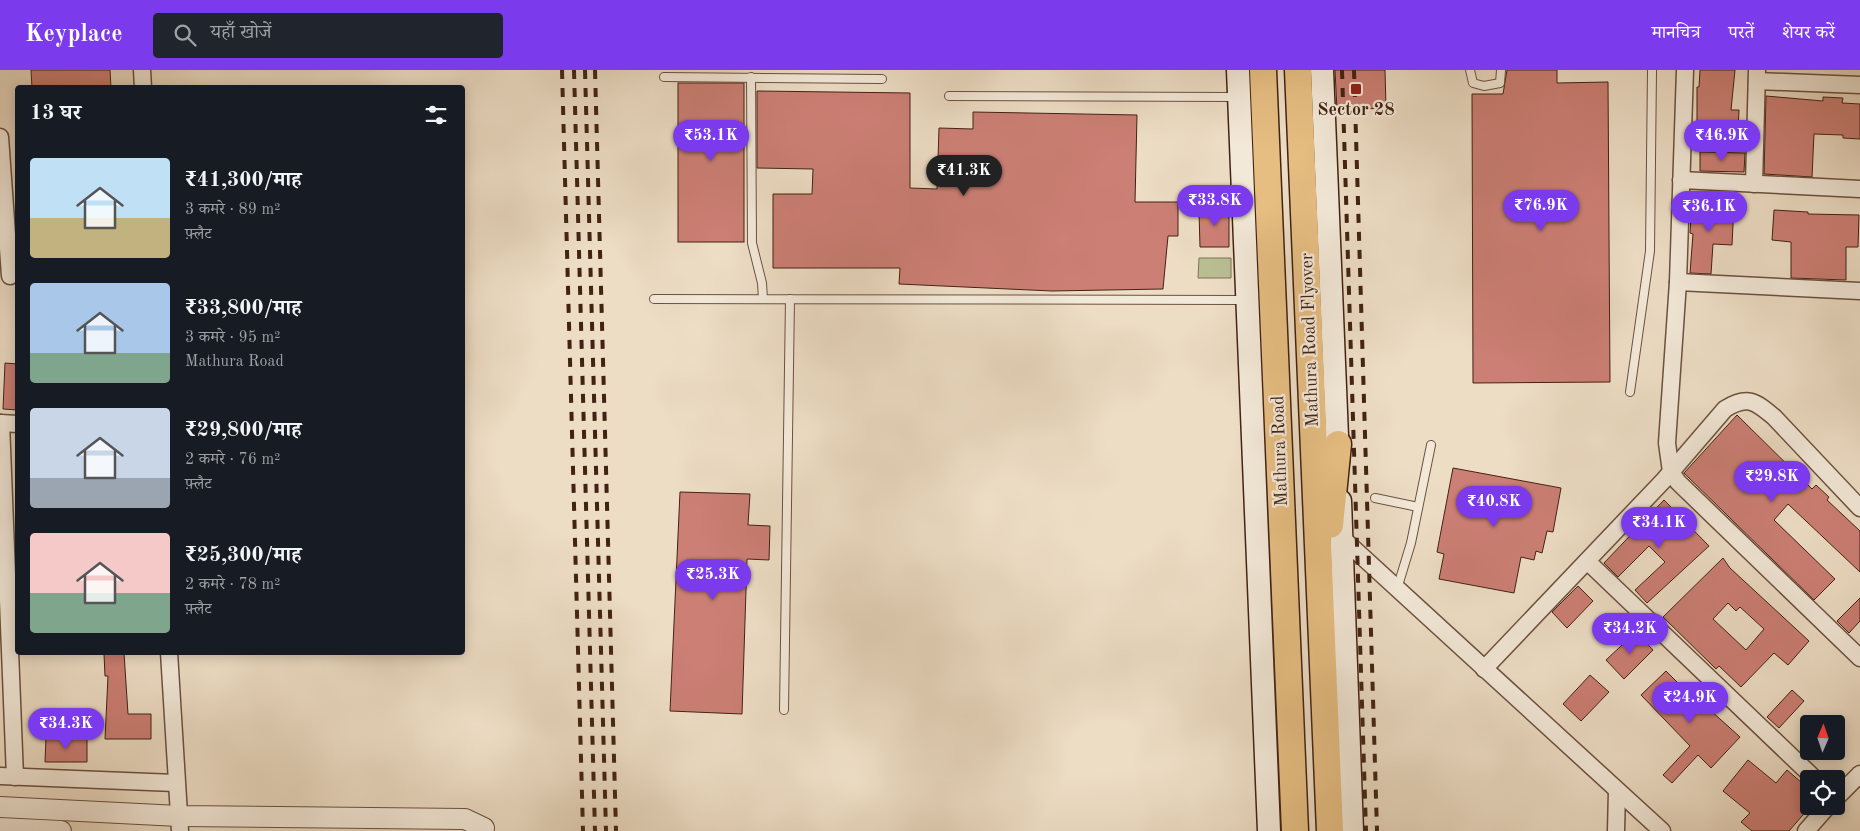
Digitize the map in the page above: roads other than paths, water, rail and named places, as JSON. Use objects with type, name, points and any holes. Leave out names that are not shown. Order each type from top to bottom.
[{"type":"highway","name":"Mathura Road","points":[[1263,70],[1295,831]]},
{"type":"highway","name":"Mathura Road Flyover","points":[[1298,70],[1320,610]]},
{"type":"highway","points":[[1330,831],[1320,610],[1338,444]]},
{"type":"main road","points":[[1238,70],[1269,831]]},
{"type":"main road","points":[[1322,70],[1342,538],[1352,831]]},
{"type":"street","points":[[142,70],[143,85]]},
{"type":"street","points":[[1685,70],[1678,282],[1667,443],[1671,472],[1678,482],[1860,658]]},
{"type":"street","points":[[1754,184],[1757,76],[1860,85]]},
{"type":"street","points":[[0,137],[9,276]]},
{"type":"street","points":[[1681,180],[1860,189]]},
{"type":"street","points":[[1678,282],[1860,291]]},
{"type":"street","points":[[1484,669],[1671,472],[1725,409],[1736,402],[1748,400],[1759,404],[1774,417],[1860,508]]},
{"type":"street","points":[[15,424],[0,423],[7,777],[175,783]]},
{"type":"street","points":[[1342,538],[1662,831]]},
{"type":"street","points":[[1587,561],[1806,770]]},
{"type":"street","points":[[169,655],[175,783],[179,824]]},
{"type":"street","points":[[1845,789],[1860,774]]},
{"type":"street","points":[[1616,831],[1618,791]]},
{"type":"street","points":[[0,807],[179,824],[465,818],[484,828],[473,831]]},
{"type":"street","points":[[1806,831],[1820,815]]},
{"type":"street","points":[[0,828],[52,831]]},
{"type":"lane","points":[[1470,70],[1473,83],[1484,86],[1500,83],[1501,70]]},
{"type":"lane","points":[[1630,392],[1650,251],[1652,70]]},
{"type":"lane","points":[[664,77],[882,79]]},
{"type":"lane","points":[[751,78],[752,243],[762,283],[763,299]]},
{"type":"lane","points":[[949,96],[1239,97]]},
{"type":"lane","points":[[654,299],[1247,300]]},
{"type":"lane","points":[[784,710],[790,299]]},
{"type":"lane","points":[[1397,589],[1411,543],[1431,445]]},
{"type":"lane","points":[[1375,498],[1418,506]]},
{"type":"railway","points":[[562,70],[583,831]]},
{"type":"railway","points":[[574,70],[595,831]]},
{"type":"railway","points":[[585,70],[606,831]]},
{"type":"railway","points":[[595,70],[616,831]]},
{"type":"railway","points":[[1342,70],[1366,831]]},
{"type":"railway","points":[[1354,70],[1377,831]]},
{"type":"place","name":"Sector 28","points":[[1356,89]]}]
